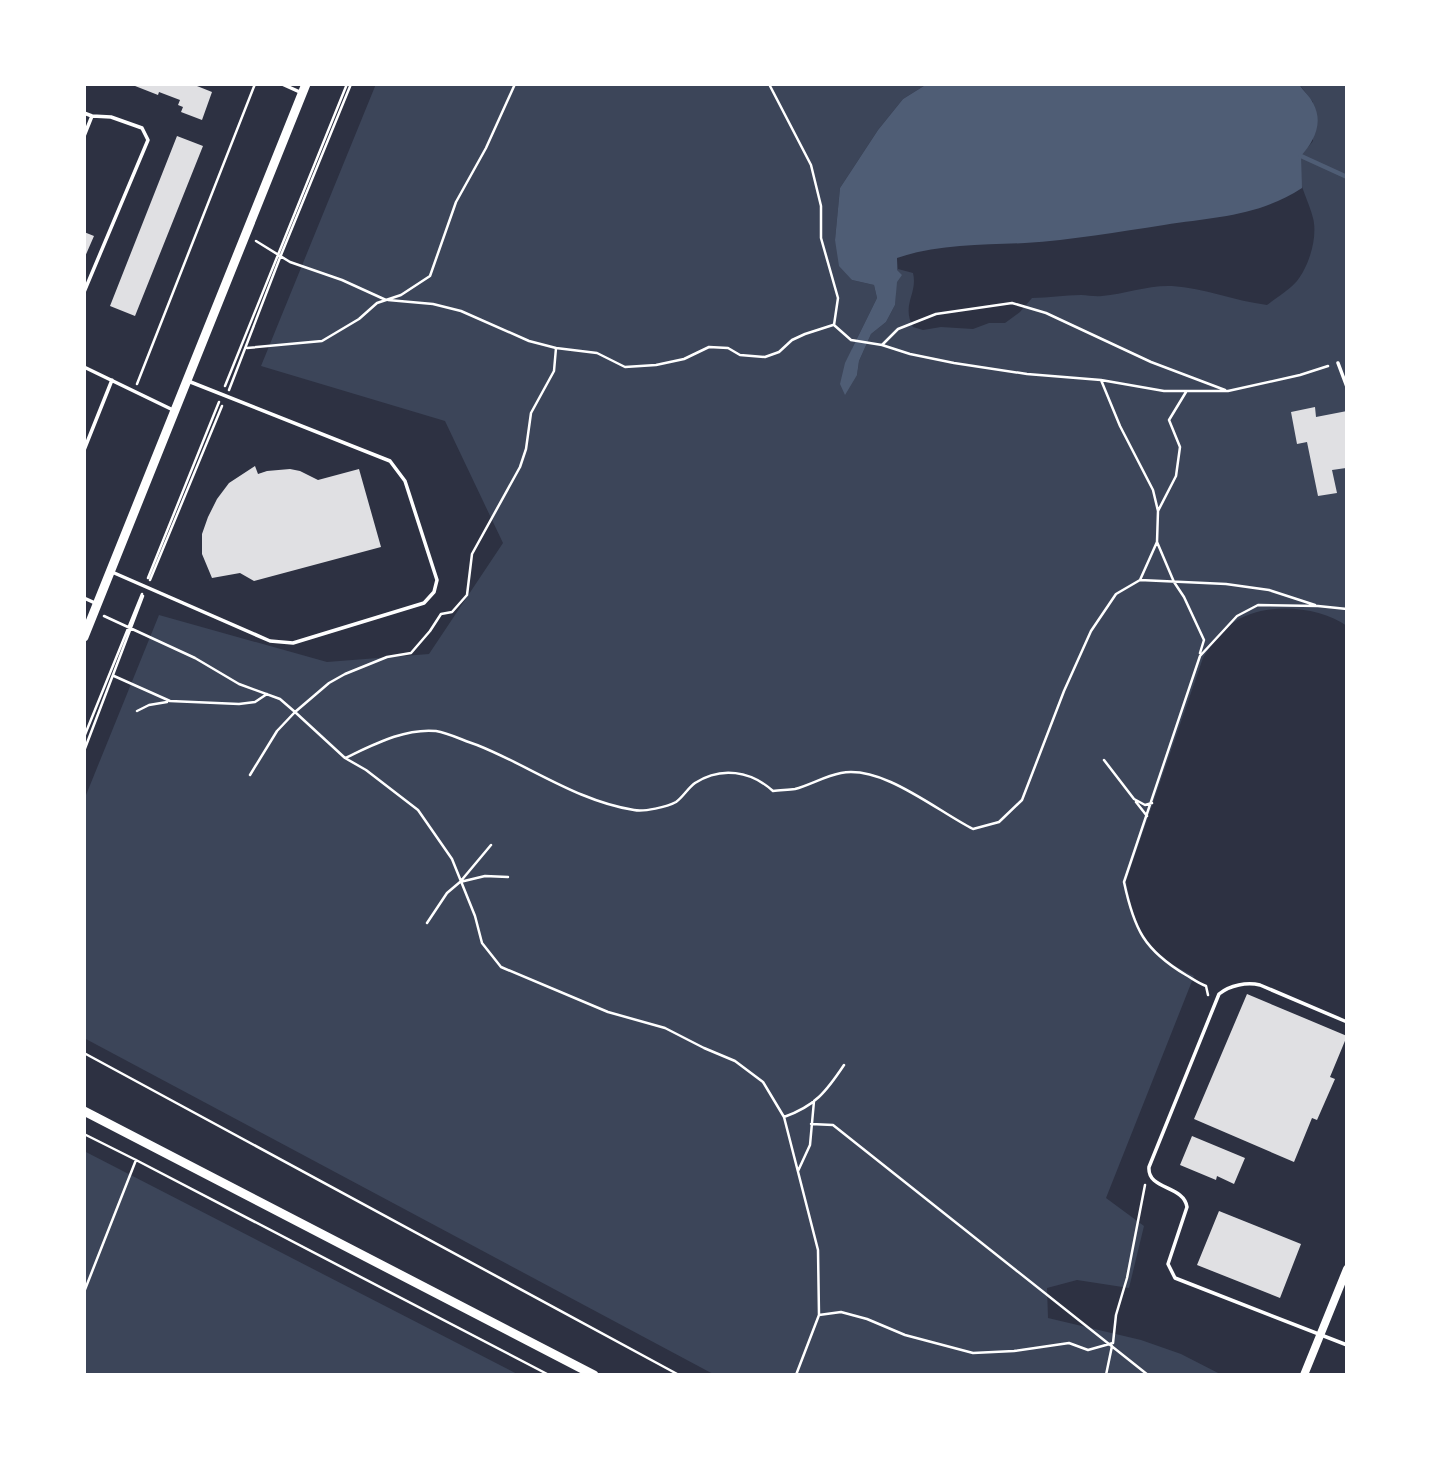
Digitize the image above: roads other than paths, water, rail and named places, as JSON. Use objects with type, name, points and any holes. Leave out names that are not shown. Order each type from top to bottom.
[{"type":"main road","points":[[84,637],[304,88]]},
{"type":"main road","points":[[84,1111],[594,1375]]},
{"type":"street","points":[[1304,1375],[1347,1269]]},
{"type":"lane","points":[[282,84],[304,88]]},
{"type":"lane","points":[[84,113],[111,117],[142,128],[148,140],[84,291]]},
{"type":"lane","points":[[84,136],[92,116]]},
{"type":"lane","points":[[1338,363],[1347,387]]},
{"type":"lane","points":[[84,367],[175,411]]},
{"type":"lane","points":[[84,450],[112,380]]},
{"type":"lane","points":[[110,571],[271,641],[293,643],[424,603],[434,593],[437,580],[405,481],[390,461],[187,380]]},
{"type":"lane","points":[[84,598],[96,608]]},
{"type":"lane","points":[[1347,1022],[1260,985],[1251,983],[1226,988],[1219,994],[1149,1174],[1152,1179],[1182,1195],[1187,1201],[1168,1264],[1175,1278],[1347,1345]]},
{"type":"waterway","points":[[1301,156],[1347,177]]}]
